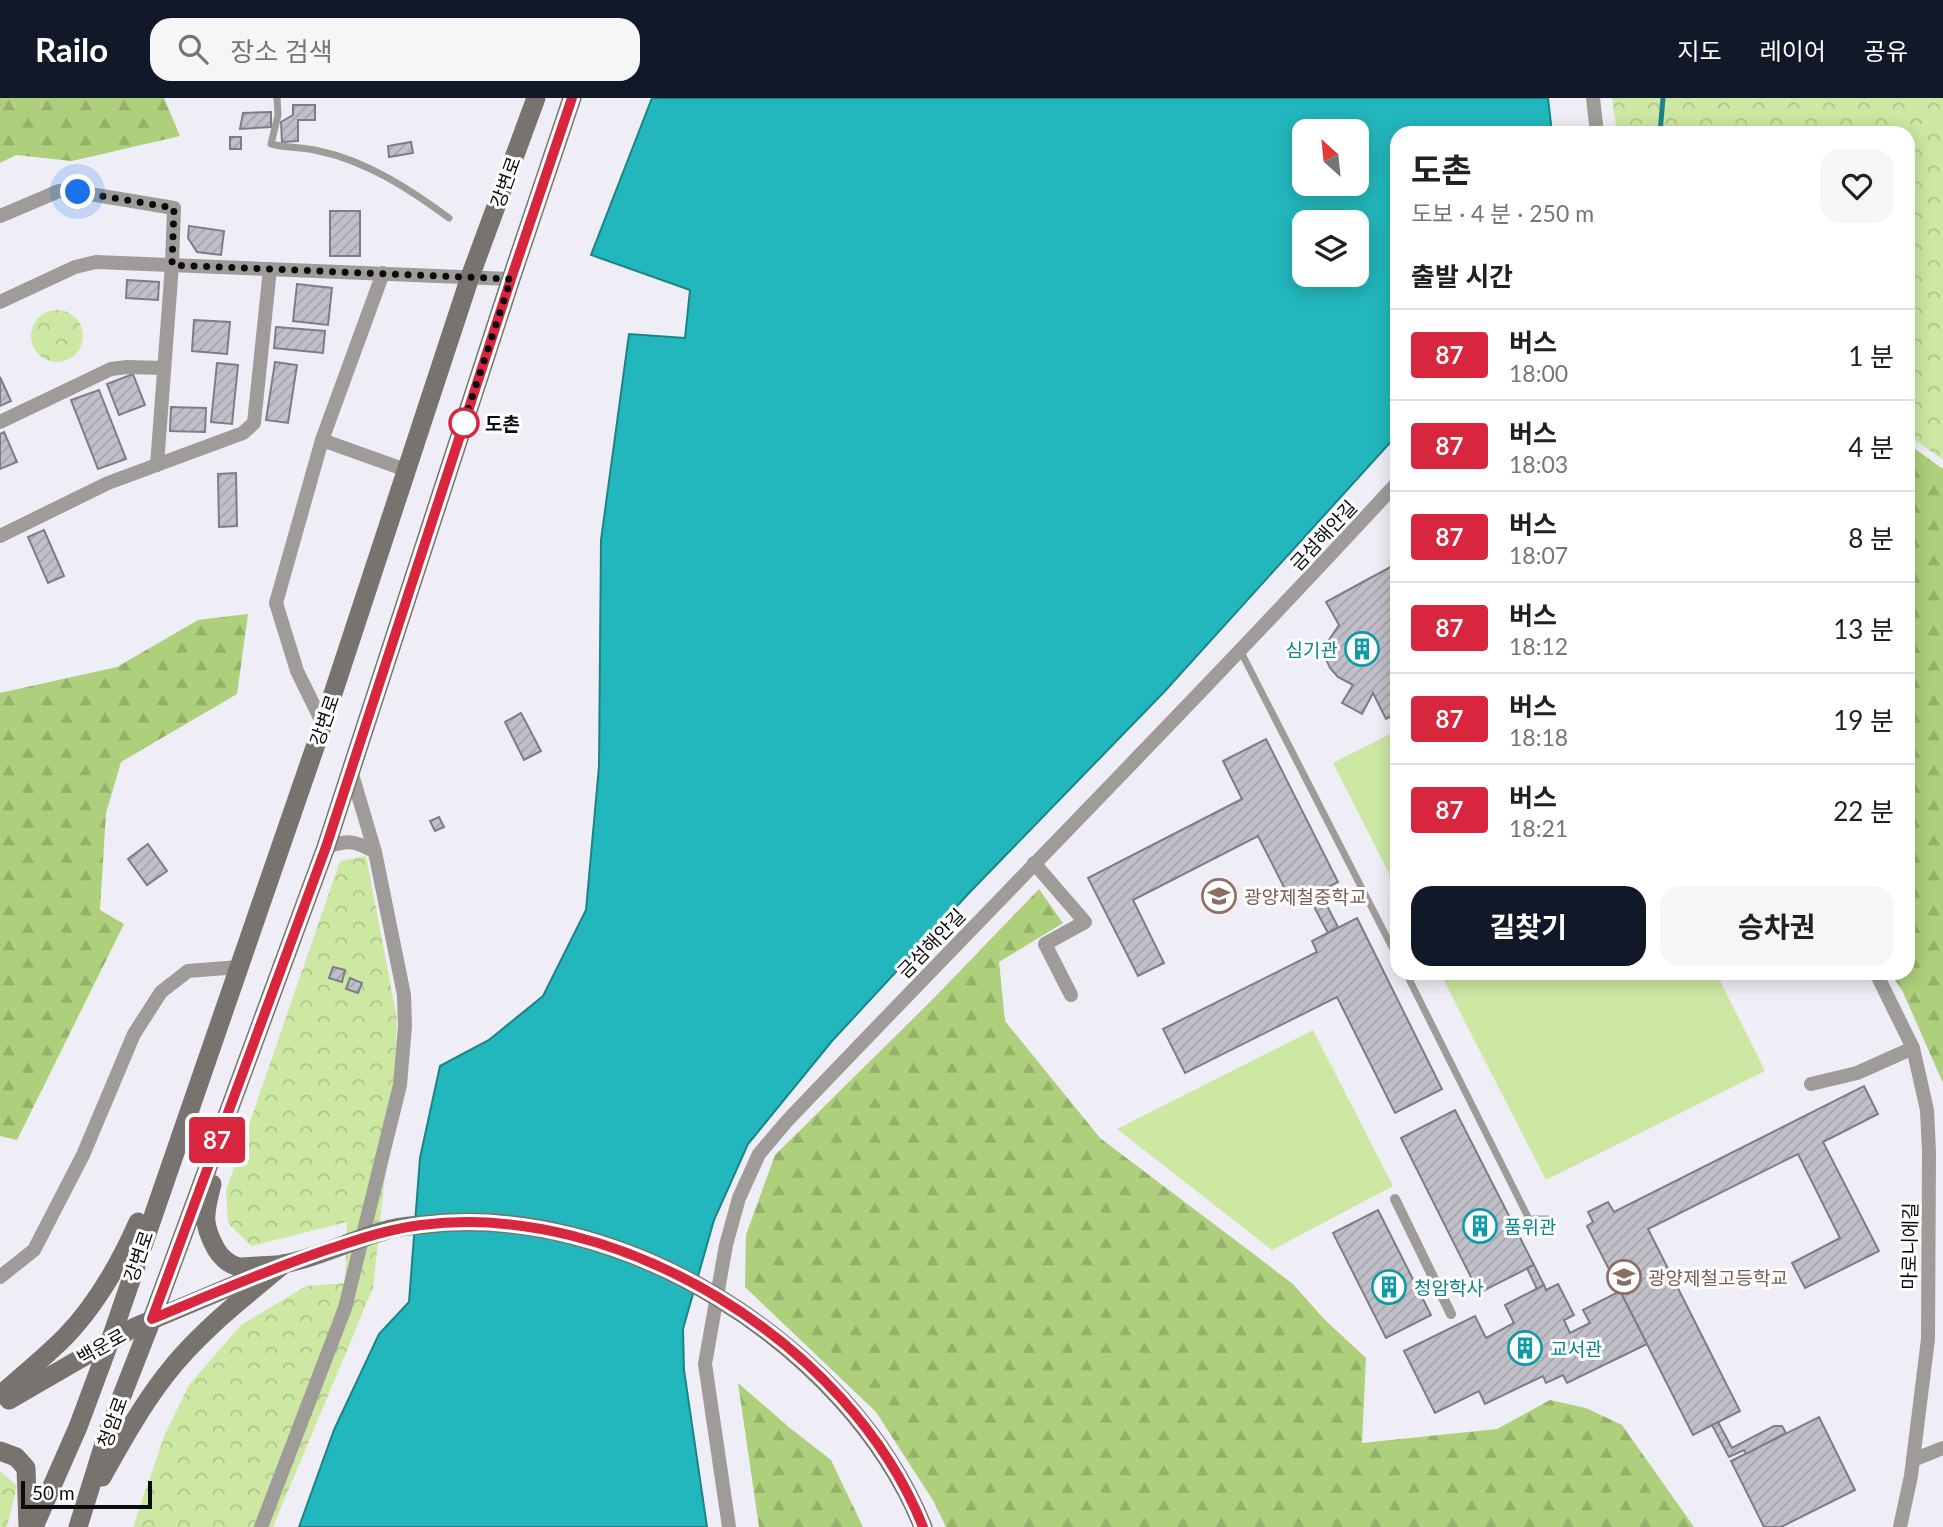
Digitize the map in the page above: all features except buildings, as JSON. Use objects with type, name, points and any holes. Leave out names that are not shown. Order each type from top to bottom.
[{"type":"main road","name":"강변로","points":[[110,1341],[323,724],[470,277],[536,98]]},
{"type":"main road","name":"강변로","points":[[152,1319],[326,847],[572,98]]},
{"type":"main road","points":[[0,1395],[66,1336],[98,1296],[122,1257],[195,1093]]},
{"type":"main road","points":[[230,1104],[206,1207],[206,1230],[220,1256],[236,1267],[284,1264],[386,1230],[460,1222],[512,1223],[555,1230],[628,1254],[673,1274],[739,1310],[805,1363],[852,1411],[892,1465],[923,1527]]},
{"type":"main road","points":[[80,1518],[124,1438],[166,1375],[210,1326],[284,1264]]},
{"type":"main road","name":"백운로","points":[[0,1405],[152,1319],[284,1264]]},
{"type":"main road","name":"청암로","points":[[80,1518],[107,1434],[152,1319]]},
{"type":"main road","name":"청암로","points":[[34,1527],[78,1427],[110,1341]]},
{"type":"main road","points":[[0,1451],[16,1457],[26,1468],[28,1527]]},
{"type":"street","points":[[1594,98],[1596,126]]},
{"type":"street","points":[[0,216],[59,191],[174,208],[157,465]]},
{"type":"street","points":[[0,302],[75,267],[96,262],[511,279]]},
{"type":"street","points":[[0,536],[108,483],[243,433],[254,423],[270,269]]},
{"type":"street","points":[[323,724],[296,671],[276,603],[322,440],[383,274]]},
{"type":"street","points":[[0,422],[111,369],[164,368]]},
{"type":"street","points":[[322,440],[407,470]]},
{"type":"street","name":"금섬해안길","points":[[729,1527],[705,1364],[726,1245],[738,1198],[759,1154],[787,1121],[1034,863],[1241,652],[1390,491]]},
{"type":"street","points":[[261,1527],[345,1308],[400,1085],[405,1026],[404,995],[374,852],[351,771]]},
{"type":"street","points":[[326,847],[352,842],[374,852]]},
{"type":"street","points":[[1034,863],[1085,922],[1045,944],[1071,995]]},
{"type":"street","points":[[0,1277],[34,1250],[83,1155],[134,1034],[161,992],[188,971],[239,967]]},
{"type":"street","name":"마로니에길","points":[[1879,980],[1913,1048],[1927,1110],[1930,1152],[1928,1339],[1913,1460],[1900,1527]]},
{"type":"street","points":[[1811,1084],[1857,1073],[1913,1048]]},
{"type":"street","points":[[1395,1199],[1451,1314]]},
{"type":"street","points":[[1913,1460],[1943,1448]]},
{"type":"lane","points":[[277,98],[278,115],[271,144],[317,150],[374,171],[426,201],[449,218]]},
{"type":"lane","points":[[1241,652],[1390,943]]},
{"type":"lane","points":[[1410,980],[1529,1219],[1549,1219]]},
{"type":"green space","points":[[0,98],[164,98],[180,136],[72,161],[16,155],[0,163]]},
{"type":"green space","points":[[1612,98],[1943,98],[1943,460],[1915,440],[1915,126],[1616,126]]},
{"type":"green space","points":[[57,310],[67,312],[75,318],[81,326],[81,346],[75,354],[67,360],[57,362],[47,360],[39,354],[33,346],[31,336],[33,326],[39,318],[47,312]]},
{"type":"green space","points":[[1915,449],[1943,469],[1943,1083],[1902,990],[1895,980],[1915,980]]},
{"type":"green space","points":[[248,614],[237,694],[121,762],[106,813],[100,910],[124,924],[17,1140],[0,1136],[0,693],[117,667],[198,620]]},
{"type":"green space","points":[[1390,734],[1390,875],[1333,763]]},
{"type":"green space","points":[[366,856],[397,1018],[394,1094],[373,1288],[273,1527],[133,1527],[165,1434],[189,1385],[241,1325],[306,1286],[345,1283],[347,1222],[251,1246],[228,1223],[226,1191],[340,861]]},
{"type":"green space","points":[[1039,889],[1063,923],[999,962],[1005,1021],[1100,1138],[1293,1284],[1324,1319],[1366,1358],[1362,1443],[1497,1429],[1550,1400],[1586,1408],[1622,1425],[1694,1527],[946,1527],[934,1502],[876,1412],[745,1287],[746,1235],[775,1155],[934,998]]},
{"type":"green space","points":[[1444,980],[1720,980],[1765,1071],[1546,1180]]},
{"type":"green space","points":[[1313,1030],[1393,1186],[1272,1250],[1117,1129]]},
{"type":"green space","points":[[738,1383],[831,1460],[863,1527],[759,1527]]},
{"type":"green space","points":[[0,1471],[17,1486],[7,1527],[0,1527]]},
{"type":"water","points":[[652,98],[1548,98],[1551,126],[1390,126],[1390,443],[1165,691],[969,893],[832,1041],[748,1144],[714,1220],[683,1329],[684,1370],[707,1527],[299,1527],[334,1430],[379,1334],[409,1302],[420,1158],[440,1066],[489,1040],[543,996],[586,910],[599,766],[601,540],[629,334],[685,338],[690,290],[591,255]]},
{"type":"waterway","points":[[1661,126],[1663,98]]},
{"type":"bus line","name":"87","points":[[572,98],[326,847],[152,1319],[284,1264],[386,1230],[422,1224],[481,1220],[555,1230],[628,1254],[673,1274],[739,1310],[774,1336],[828,1385],[852,1411],[892,1465],[923,1527]]},
{"type":"place","name":"도촌","points":[[464,423]]},
{"type":"place","name":"심기관","points":[[1362,649]]},
{"type":"place","name":"광양제철중학교","points":[[1219,896]]},
{"type":"place","name":"품위관","points":[[1480,1226]]},
{"type":"place","name":"광양제철고등학교","points":[[1624,1277]]},
{"type":"place","name":"청암학사","points":[[1389,1287]]},
{"type":"place","name":"교서관","points":[[1525,1348]]},
{"type":"route","points":[[78,192],[174,208],[172,265],[511,279],[460,434],[464,423]]}]
